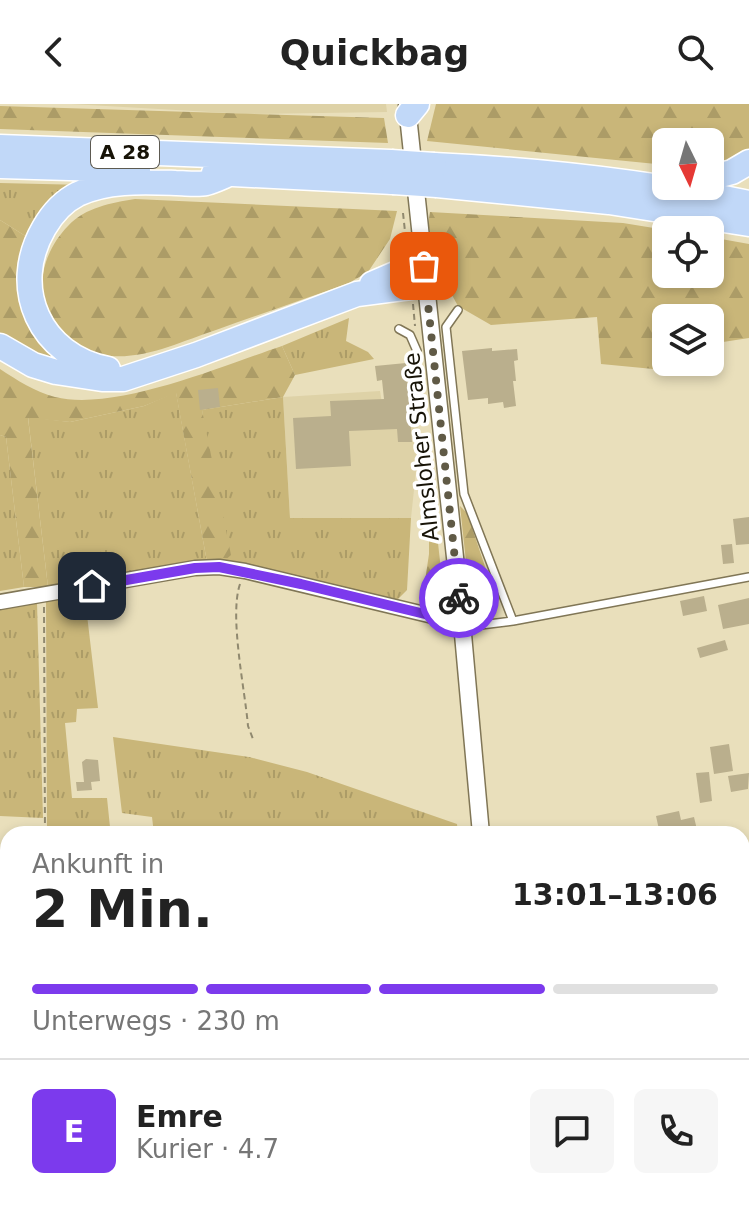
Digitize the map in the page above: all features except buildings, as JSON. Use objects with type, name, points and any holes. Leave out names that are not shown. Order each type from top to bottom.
[{"type":"highway","name":"A 28","points":[[0,147],[436,175],[749,224]]},
{"type":"highway","points":[[724,174],[749,162]]},
{"type":"highway","name":"A 28","points":[[0,166],[229,174],[392,172]]},
{"type":"highway","name":"A 28","points":[[436,175],[493,168],[665,188],[749,203]]},
{"type":"highway","points":[[597,179],[622,172],[652,175]]},
{"type":"highway","points":[[150,371],[96,367],[62,349],[47,333],[37,317],[30,293],[29,266],[36,241],[49,219],[63,204],[79,194],[114,184],[205,184],[229,174]]},
{"type":"highway","points":[[0,346],[33,365],[76,376],[123,379],[357,294],[425,276]]},
{"type":"street","name":"Almsloher Straße","points":[[411,108],[480,826]]},
{"type":"street","points":[[0,602],[195,568],[219,567],[462,623]]},
{"type":"lane","points":[[458,310],[446,327],[464,494],[513,621]]},
{"type":"lane","points":[[399,329],[410,335],[417,351]]},
{"type":"lane","points":[[462,623],[481,625],[513,621],[749,577]]},
{"type":"path","points":[[419,524],[437,523],[438,536]]},
{"type":"path","points":[[245,571],[236,596],[248,726],[253,739]]},
{"type":"path","points":[[44,594],[45,826]]},
{"type":"shaded area","points":[[71,104],[386,104],[387,112],[246,114]]},
{"type":"shaded area","points":[[380,391],[383,409],[417,406],[419,443],[411,518],[290,518],[283,397]]},
{"type":"green space","points":[[436,104],[749,104],[749,149],[724,162],[724,128],[652,128],[652,164],[427,141]]},
{"type":"green space","points":[[0,106],[384,118],[388,143],[0,129]]},
{"type":"green space","points":[[0,183],[85,185],[27,237],[0,220]]},
{"type":"green space","points":[[135,199],[397,211],[390,239],[368,272],[349,283],[164,348],[137,355],[98,354],[76,343],[58,326],[43,293],[45,265],[57,240],[83,214]]},
{"type":"green space","points":[[430,212],[623,223],[652,228],[652,288],[724,288],[724,240],[749,244],[749,338],[724,342],[724,304],[652,304],[652,369],[601,364],[597,317],[491,325],[458,306],[442,277],[428,224]]},
{"type":"green space","points":[[0,220],[27,237],[26,316],[33,332],[66,367],[0,339]]},
{"type":"green space","points":[[349,318],[346,341],[368,352],[374,359],[295,375],[282,346]]},
{"type":"green space","points":[[282,346],[295,375],[283,397],[202,410],[231,555],[222,563],[207,562],[176,393],[144,406],[70,422],[28,418],[48,587],[24,587],[6,437],[0,435],[0,369],[33,389],[55,397],[80,400],[107,398],[168,385]]},
{"type":"green space","points":[[176,392],[207,562],[48,587],[28,417],[70,422],[144,406]]},
{"type":"green space","points":[[283,397],[290,518],[411,518],[407,590],[397,600],[389,601],[222,563],[202,410]]},
{"type":"green space","points":[[0,435],[6,437],[24,587],[0,591]]},
{"type":"green space","points":[[460,506],[467,513],[498,605],[494,615],[482,619],[472,617]]},
{"type":"green space","points":[[429,525],[436,525],[444,597],[442,603],[434,606],[422,601],[429,554]]},
{"type":"green space","points":[[85,598],[98,708],[77,709],[76,722],[65,723],[72,798],[107,798],[110,826],[47,826],[46,600]]},
{"type":"green space","points":[[37,602],[43,818],[0,816],[0,608]]},
{"type":"green space","points":[[113,737],[249,757],[307,772],[457,826],[153,826],[152,817],[122,813]]},
{"type":"way so far","points":[[424,266],[459,598]]},
{"type":"route","points":[[92,586],[195,568],[219,567],[462,623],[459,598]]}]
